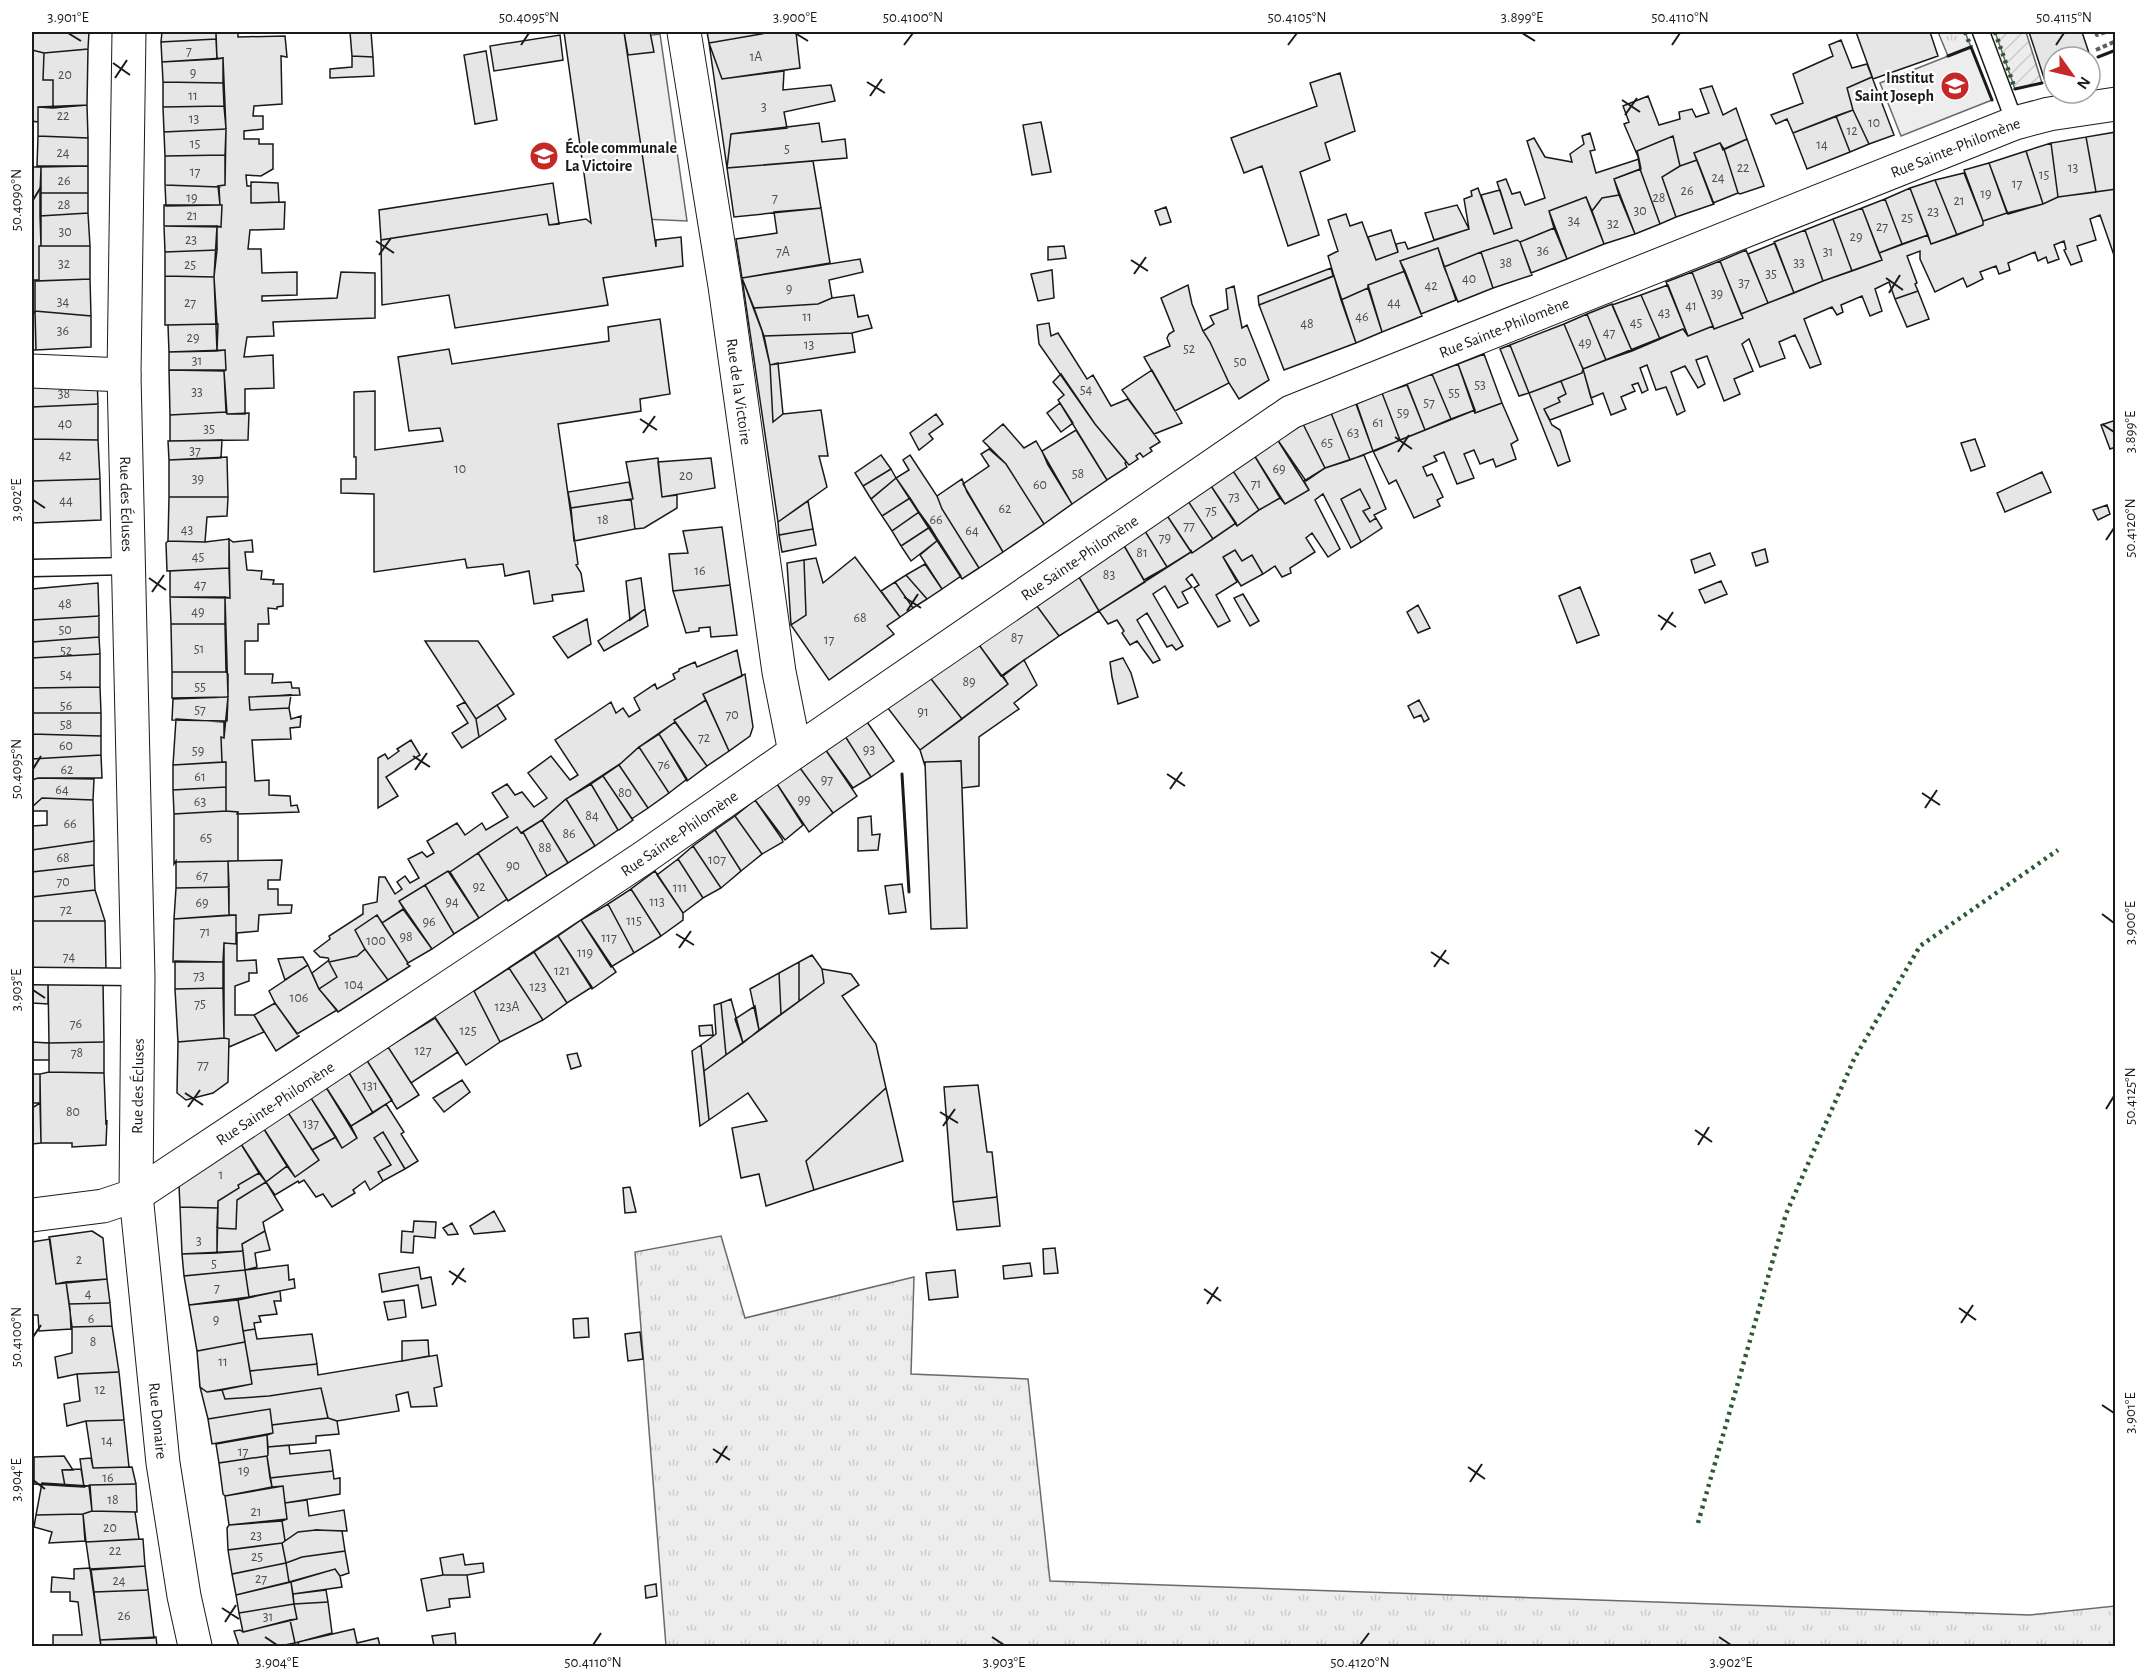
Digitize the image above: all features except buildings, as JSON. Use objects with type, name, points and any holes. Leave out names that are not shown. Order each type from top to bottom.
[{"type":"street","name":"Rue des Écluses","points":[[129,32],[124,375],[138,977],[136,1195]]},
{"type":"street","name":"Rue de la Victoire","points":[[684,32],[725,286],[779,672],[795,752]]},
{"type":"street","name":"Rue Sainte-Philomène","points":[[32,1215],[103,1206],[136,1195],[643,858],[1291,412],[2015,123],[2049,114],[2115,104]]},
{"type":"street","points":[[32,371],[124,375]]},
{"type":"street","name":"Rue Donaire","points":[[136,1195],[163,1463],[184,1596],[195,1647]]},
{"type":"lane","points":[[1981,32],[2015,123]]},
{"type":"lane","points":[[32,568],[129,566]]},
{"type":"lane","points":[[32,976],[138,977]]},
{"type":"path","points":[[2096,32],[2097,35],[2106,32]]},
{"type":"green space","points":[[1938,32],[1965,32],[1971,47],[1948,56]]},
{"type":"green space","points":[[1995,32],[2026,32],[2042,83],[2015,89]]},
{"type":"green space","points":[[721,1236],[745,1318],[914,1277],[911,1374],[1028,1379],[1050,1581],[2030,1615],[2115,1606],[2115,1646],[666,1646],[635,1252]]},
{"type":"shaded area","points":[[660,34],[687,221],[643,219],[616,40]]},
{"type":"shaded area","points":[[1971,47],[1992,100],[1901,136],[1880,83]]},
{"type":"hedge","points":[[1965,32],[1971,47]]},
{"type":"hedge","points":[[1995,32],[2015,89]]},
{"type":"hedge","points":[[1698,1523],[1786,1214],[1854,1059],[1920,946],[2058,850]]},
{"type":"wall","points":[[1948,56],[1971,47],[1992,100]]},
{"type":"wall","points":[[2102,55],[2116,50]]},
{"type":"wall","points":[[2015,89],[2042,83]]},
{"type":"wall","points":[[902,774],[909,892]]},
{"type":"place","name":"Institut Saint Joseph","points":[[1955,86]]},
{"type":"place","name":"École communale La Victoire","points":[[544,156]]}]
